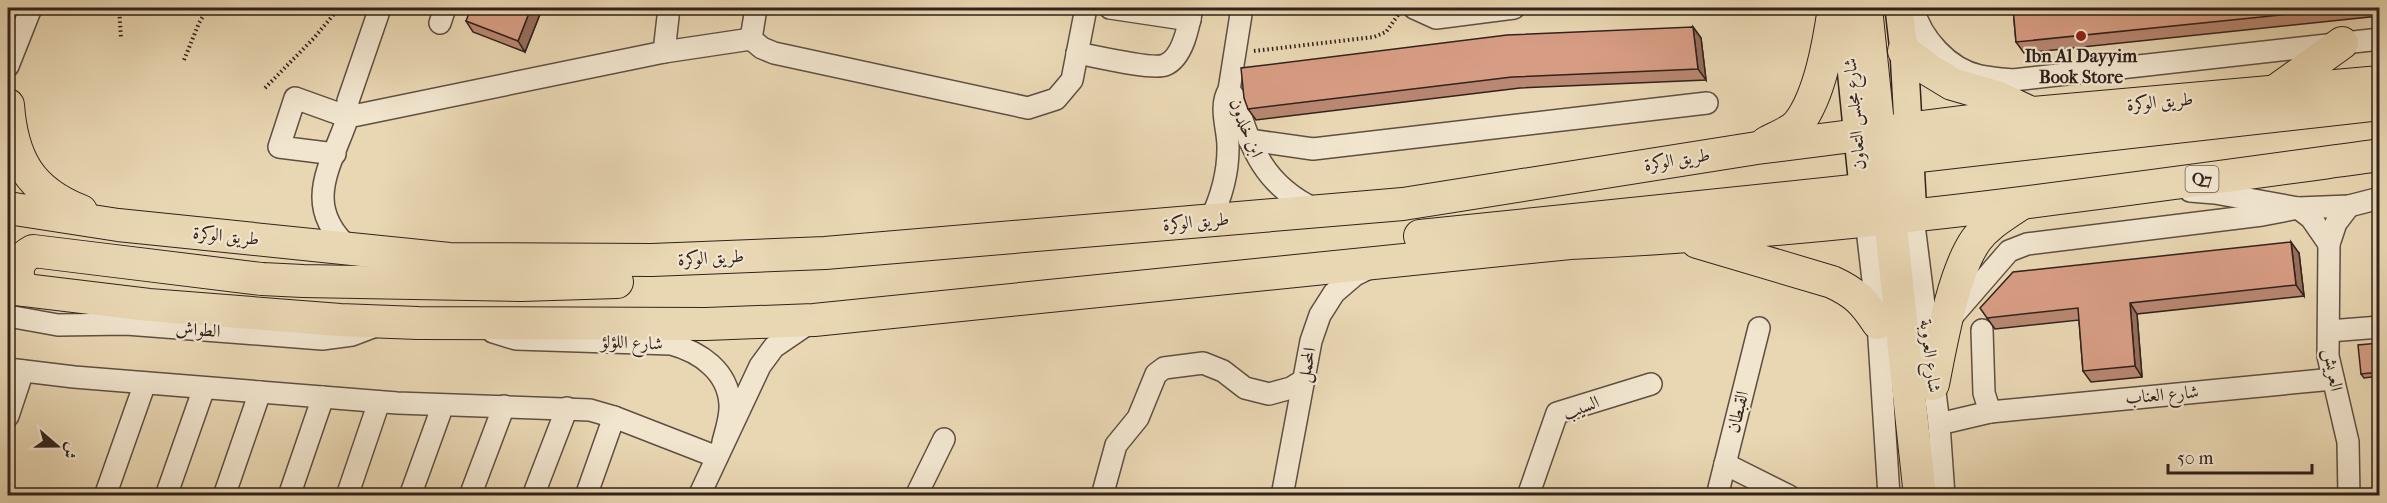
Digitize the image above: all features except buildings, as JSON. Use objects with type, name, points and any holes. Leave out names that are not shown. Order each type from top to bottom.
[{"type":"highway","points":[[1757,148],[1797,125],[1812,99],[1825,56],[1834,8]]},
{"type":"highway","points":[[1866,8],[1920,495]]},
{"type":"highway","points":[[2273,93],[2342,44]]},
{"type":"highway","points":[[1904,51],[1952,84],[1997,97],[2032,113]]},
{"type":"highway","name":"طريق الوكرة","points":[[16,289],[149,305],[387,322],[640,325],[814,320],[1570,243],[1685,238],[1885,177],[2032,113],[2379,82]]},
{"type":"highway","points":[[881,313],[963,284],[1885,177],[2379,104]]},
{"type":"highway","points":[[8,105],[18,154],[28,172],[41,188],[59,202],[118,225]]},
{"type":"highway","name":"طريق الوكرة","points":[[8,208],[118,225],[448,259],[652,260],[825,253],[1403,204],[1757,148],[1885,177],[2025,202],[2379,155]]},
{"type":"highway","points":[[1933,384],[1945,325],[1961,272],[1975,241],[1991,224],[2025,202]]},
{"type":"highway","points":[[1685,238],[1832,282],[1863,300],[1878,323]]},
{"type":"highway","points":[[16,289],[19,282],[17,273],[19,263],[25,255],[33,251],[262,279],[521,285],[716,278],[825,253]]},
{"type":"main road","name":"شارع مجلس التعاون","points":[[1845,8],[1885,177]]},
{"type":"main road","points":[[1885,177],[1904,51],[1899,8]]},
{"type":"street","points":[[8,66],[31,8]]},
{"type":"street","points":[[349,248],[329,225],[322,201],[325,177],[348,117],[348,101],[380,8]]},
{"type":"street","points":[[664,52],[669,8]]},
{"type":"street","points":[[751,39],[756,8]]},
{"type":"street","points":[[335,154],[279,147],[294,98],[348,117],[664,52],[751,39],[762,48],[774,53],[1028,108],[1056,99],[1072,80],[1086,8]]},
{"type":"street","points":[[1077,53],[1135,64],[1164,66],[1174,58],[1191,14],[1110,8]]},
{"type":"street","name":"ابن خلدون","points":[[1210,221],[1218,204],[1227,166],[1228,147],[1224,101],[1229,90],[1242,8]]},
{"type":"street","points":[[1414,8],[1436,18],[1514,8]]},
{"type":"street","name":"طريق الوكرة","points":[[1913,8],[1928,40],[1949,62],[1977,75],[2013,80],[2379,39]]},
{"type":"street","name":"ابن خلدون","points":[[1229,90],[1235,98],[1257,159],[1269,176],[1300,203],[1319,211]]},
{"type":"street","points":[[1249,140],[1313,149],[1707,103]]},
{"type":"street","points":[[1885,177],[1878,323],[1889,495]]},
{"type":"street","name":"شارع العروبة","points":[[1885,177],[1933,384],[1939,424],[1944,495]]},
{"type":"street","name":"طريق الوكرة","points":[[2129,189],[2215,193],[2298,208],[2349,206],[2378,199]]},
{"type":"street","name":"العريش","points":[[2349,206],[2336,223],[2329,244],[2328,356],[2348,442],[2349,495]]},
{"type":"street","points":[[1945,325],[2009,251],[2027,244],[2262,215],[2298,208],[2311,218],[2329,244]]},
{"type":"street","name":"المحمل","points":[[1282,495],[1311,341],[1320,315],[1334,293],[1355,275],[1379,262]]},
{"type":"street","name":"الطواش","points":[[8,316],[58,325],[126,324],[322,339],[352,335],[387,322]]},
{"type":"street","name":"شارع اللؤلؤ","points":[[699,495],[760,366],[774,347],[814,320]]},
{"type":"street","name":"شارع اللؤلؤ","points":[[467,324],[516,339],[671,344],[691,350],[713,366],[722,378],[727,391],[730,405],[720,449]]},
{"type":"street","points":[[2329,331],[2379,327]]},
{"type":"street","name":"القبطان","points":[[1717,495],[1759,328]]},
{"type":"street","points":[[1982,330],[1984,393],[1990,412]]},
{"type":"street","points":[[1102,495],[1116,445],[1138,418],[1156,374],[1164,368],[1203,363],[1223,371],[1245,388],[1269,394],[1291,388],[1304,380]]},
{"type":"street","points":[[8,416],[15,370],[379,402],[590,410],[720,449]]},
{"type":"street","name":"شارع العناب","points":[[1939,424],[1990,412],[2333,379]]},
{"type":"street","points":[[105,495],[145,383]]},
{"type":"street","name":"السيب","points":[[1528,495],[1557,413],[1651,384]]},
{"type":"street","points":[[166,495],[204,388]]},
{"type":"street","points":[[224,495],[260,392]]},
{"type":"street","points":[[289,495],[323,397]]},
{"type":"street","points":[[347,495],[379,402]]},
{"type":"street","points":[[410,495],[443,405]]},
{"type":"street","points":[[470,495],[504,406]]},
{"type":"street","points":[[533,495],[567,408]]},
{"type":"street","points":[[586,495],[614,417]]},
{"type":"street","points":[[916,495],[944,439]]},
{"type":"street","points":[[1725,465],[1789,495]]},
{"type":"path","points":[[119,8],[121,38]]},
{"type":"path","points":[[184,60],[199,23],[208,8]]},
{"type":"path","points":[[265,88],[314,38],[339,8]]},
{"type":"path","points":[[1235,53],[1374,37],[1386,32],[1404,8]]},
{"type":"place","name":"Ibn Al Dayyim Book Store","points":[[2081,36]]}]
